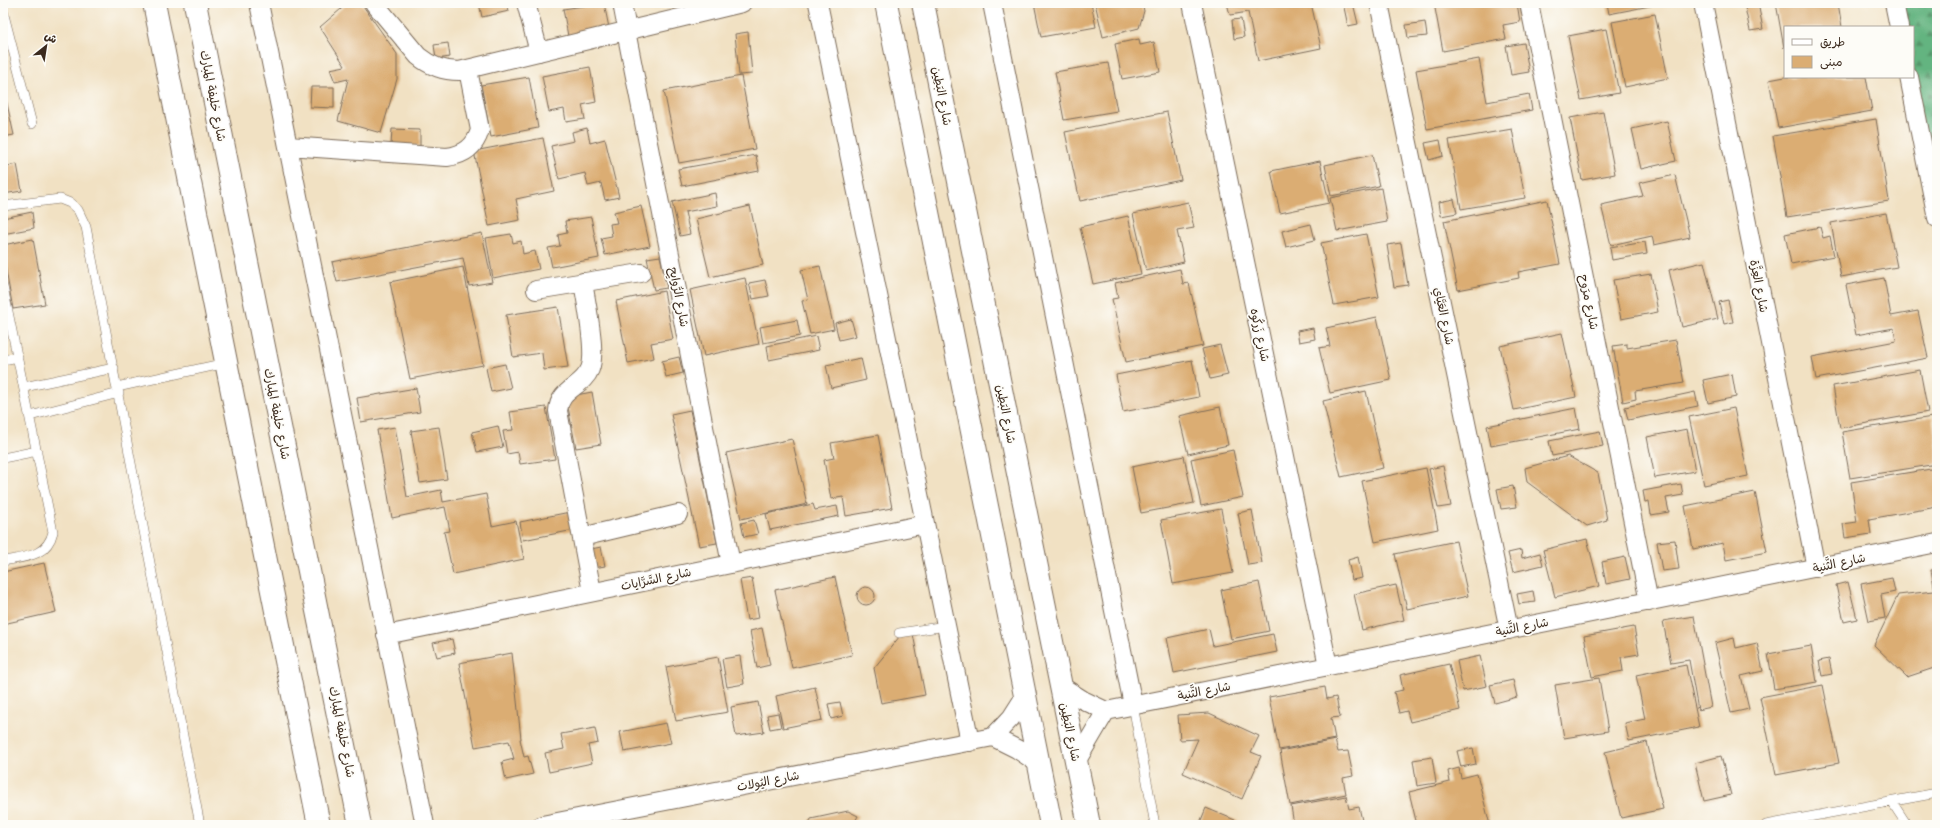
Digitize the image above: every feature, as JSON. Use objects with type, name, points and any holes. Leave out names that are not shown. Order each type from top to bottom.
[{"type":"main road","points":[[154,3],[319,825]]},
{"type":"main road","name":"شارع خليفة المبارك","points":[[195,3],[360,825]]},
{"type":"main road","points":[[886,3],[1051,825]]},
{"type":"main road","name":"شارع البَطِين","points":[[923,3],[1089,825]]},
{"type":"street","points":[[259,3],[425,825]]},
{"type":"street","points":[[374,3],[412,49],[425,62],[450,71],[468,70],[539,52],[624,18],[742,3]]},
{"type":"street","points":[[526,3],[539,52]]},
{"type":"street","points":[[818,3],[970,742]]},
{"type":"street","points":[[992,3],[1134,705]]},
{"type":"street","name":"شارع زَركُوه","points":[[1192,3],[1328,666]]},
{"type":"street","name":"شارع العَيَّاي","points":[[1379,3],[1509,630]]},
{"type":"street","name":"شارع مرَوح","points":[[1529,3],[1649,602]]},
{"type":"street","name":"شارع العِزَّة","points":[[1703,3],[1816,568]]},
{"type":"street","points":[[1894,3],[1899,26]]},
{"type":"street","name":"شارع الرُّوايِح","points":[[624,18],[731,564]]},
{"type":"street","points":[[288,146],[447,157],[456,156],[472,147],[480,130],[468,70]]},
{"type":"street","points":[[1909,78],[1937,218]]},
{"type":"street","points":[[536,290],[641,273]]},
{"type":"street","points":[[583,282],[593,351],[592,364],[583,380],[564,394],[560,400],[558,411],[592,592]]},
{"type":"street","points":[[582,537],[678,514]]},
{"type":"street","name":"شارع السَّرَّايات","points":[[386,634],[925,524]]},
{"type":"street","name":"شارع الثَّنية","points":[[1106,711],[1937,543]]},
{"type":"street","points":[[1061,686],[1082,700],[1106,711],[1076,762]]},
{"type":"street","points":[[1025,696],[1011,718],[993,737],[1017,749],[1039,764]]},
{"type":"street","name":"شارع اليُولات","points":[[542,825],[993,737]]},
{"type":"lane","points":[[3,11],[32,124]]},
{"type":"lane","points":[[3,206],[60,199],[78,210],[89,236],[200,825]]},
{"type":"lane","points":[[3,288],[53,524],[51,538],[48,545],[38,554],[3,561]]},
{"type":"lane","points":[[3,360],[18,357]]},
{"type":"lane","points":[[30,416],[118,390],[226,364]]},
{"type":"lane","points":[[24,387],[114,368]]},
{"type":"lane","points":[[3,458],[37,451]]},
{"type":"lane","points":[[898,633],[946,626]]},
{"type":"lane","points":[[1134,705],[1155,825]]},
{"type":"lane","points":[[1766,825],[1937,793]]},
{"type":"lane","points":[[1892,802],[1907,825]]},
{"type":"green space","points":[[1896,3],[1937,3],[1937,206],[1913,78],[1914,26],[1900,26]]},
{"type":"building","points":[[348,3],[361,3],[397,54],[397,79],[381,133],[338,121],[348,79],[335,82],[330,69],[345,66],[320,27]]},
{"type":"building","points":[[479,3],[507,3],[509,11],[482,17]]},
{"type":"building","points":[[604,3],[609,28],[568,36],[563,9]]},
{"type":"building","points":[[1034,3],[1091,3],[1096,27],[1041,37]]},
{"type":"building","points":[[1095,3],[1142,3],[1144,11],[1139,28],[1103,37]]},
{"type":"building","points":[[1227,3],[1311,3],[1321,48],[1258,61],[1248,12],[1230,15]]},
{"type":"building","points":[[1343,3],[1353,3],[1358,24],[1348,26]]},
{"type":"building","points":[[1434,3],[1517,3],[1520,22],[1503,25],[1506,39],[1443,51]]},
{"type":"building","points":[[1607,3],[1654,3],[1655,5],[1609,14]]},
{"type":"building","points":[[1744,3],[1758,3],[1763,29],[1750,31]]},
{"type":"building","points":[[1776,3],[1838,3],[1842,26],[1784,26],[1784,48]]},
{"type":"building","points":[[1655,14],[1668,78],[1625,87],[1612,22]]},
{"type":"building","points":[[1241,19],[1244,37],[1234,39],[1232,20]]},
{"type":"building","points":[[1425,22],[1427,36],[1408,38],[1406,25]]},
{"type":"building","points":[[1606,29],[1619,93],[1581,100],[1568,36]]},
{"type":"building","points":[[748,32],[752,74],[739,75],[735,34]]},
{"type":"building","points":[[1139,39],[1140,45],[1154,42],[1160,72],[1122,79],[1115,44]]},
{"type":"building","points":[[448,43],[450,57],[436,59],[434,45]]},
{"type":"building","points":[[1524,43],[1529,72],[1511,75],[1506,46]]},
{"type":"building","points":[[1479,59],[1487,102],[1529,94],[1532,110],[1427,129],[1416,70]]},
{"type":"building","points":[[1108,63],[1117,111],[1064,120],[1055,72]]},
{"type":"building","points":[[590,67],[596,102],[582,105],[585,119],[566,122],[564,109],[549,112],[542,76]]},
{"type":"building","points":[[741,76],[755,149],[679,163],[664,91]]},
{"type":"building","points":[[529,77],[538,128],[491,137],[481,85]]},
{"type":"building","points":[[1784,77],[1866,78],[1872,111],[1778,128],[1769,80]]},
{"type":"building","points":[[3,86],[14,135],[3,137]]},
{"type":"building","points":[[311,87],[334,87],[334,108],[310,107]]},
{"type":"building","points":[[1167,112],[1181,180],[1080,201],[1065,132]]},
{"type":"building","points":[[1603,112],[1615,174],[1582,180],[1570,118]]},
{"type":"building","points":[[1876,119],[1889,201],[1787,217],[1773,136]]},
{"type":"building","points":[[1667,121],[1676,161],[1641,169],[1632,129]]},
{"type":"building","points":[[587,128],[590,143],[605,139],[619,197],[605,200],[601,183],[588,186],[585,173],[559,179],[551,146],[574,141],[572,132]]},
{"type":"building","points":[[392,129],[420,130],[420,146],[391,145]]},
{"type":"building","points":[[1512,129],[1525,198],[1461,209],[1449,140]]},
{"type":"building","points":[[543,138],[554,191],[516,199],[520,220],[489,226],[474,151]]},
{"type":"building","points":[[1440,140],[1443,156],[1429,160],[1425,143]]},
{"type":"building","points":[[756,155],[759,171],[682,186],[678,169]]},
{"type":"building","points":[[1372,155],[1379,186],[1331,196],[1325,165]]},
{"type":"building","points":[[1320,161],[1329,203],[1280,213],[1271,171]]},
{"type":"building","points":[[17,164],[22,191],[3,194],[3,167]]},
{"type":"building","points":[[1675,175],[1690,237],[1654,245],[1652,236],[1611,245],[1601,205],[1643,196],[1639,183]]},
{"type":"building","points":[[1381,188],[1387,222],[1337,231],[1330,198]]},
{"type":"building","points":[[715,193],[717,206],[685,212],[690,234],[680,236],[672,202]]},
{"type":"building","points":[[1454,199],[1457,213],[1441,216],[1439,202]]},
{"type":"building","points":[[1547,200],[1560,264],[1518,272],[1519,278],[1458,290],[1444,221]]},
{"type":"building","points":[[1188,202],[1194,228],[1177,231],[1184,262],[1146,271],[1133,214]]},
{"type":"building","points":[[641,206],[650,246],[605,255],[601,238],[612,236],[610,224],[617,223],[614,212]]},
{"type":"building","points":[[750,206],[763,265],[710,277],[696,219]]},
{"type":"building","points":[[32,212],[34,228],[3,234],[3,218]]},
{"type":"building","points":[[1886,213],[1897,267],[1841,277],[1831,223]]},
{"type":"building","points":[[1128,216],[1141,274],[1093,284],[1080,227]]},
{"type":"building","points":[[591,217],[599,258],[552,267],[548,248],[560,246],[558,235],[567,233],[565,221]]},
{"type":"building","points":[[1311,224],[1315,240],[1286,247],[1282,231]]},
{"type":"building","points":[[1820,227],[1823,238],[1830,236],[1834,256],[1791,264],[1785,234]]},
{"type":"building","points":[[482,233],[492,282],[469,286],[463,258],[337,282],[332,262]]},
{"type":"building","points":[[511,234],[513,243],[521,241],[523,254],[535,251],[539,269],[493,278],[486,238]]},
{"type":"building","points":[[1366,234],[1379,297],[1334,305],[1321,243]]},
{"type":"building","points":[[33,239],[45,304],[13,309],[3,254],[3,245]]},
{"type":"building","points":[[1645,242],[1647,254],[1612,260],[1610,248]]},
{"type":"building","points":[[1401,243],[1408,285],[1394,287],[1387,245]]},
{"type":"building","points":[[660,256],[667,288],[654,290],[647,258]]},
{"type":"building","points":[[1704,262],[1718,319],[1682,327],[1669,270]]},
{"type":"building","points":[[820,266],[834,329],[810,334],[802,301],[808,300],[801,270]]},
{"type":"building","points":[[463,267],[483,365],[410,379],[390,282]]},
{"type":"building","points":[[1180,269],[1183,284],[1189,283],[1203,346],[1126,362],[1112,299],[1118,298],[1115,283]]},
{"type":"building","points":[[1651,274],[1658,312],[1621,319],[1613,280]]},
{"type":"building","points":[[745,278],[759,344],[704,356],[690,290]]},
{"type":"building","points":[[1884,278],[1891,316],[1918,311],[1928,358],[1816,379],[1812,357],[1896,341],[1894,328],[1856,335],[1846,285]]},
{"type":"building","points":[[765,280],[769,296],[753,299],[749,283]]},
{"type":"building","points":[[664,291],[673,339],[651,343],[654,358],[628,363],[616,301]]},
{"type":"building","points":[[1728,300],[1733,322],[1724,324],[1719,302]]},
{"type":"building","points":[[558,307],[568,367],[544,370],[542,353],[513,357],[506,315]]},
{"type":"building","points":[[1377,317],[1391,380],[1330,393],[1319,348],[1330,346],[1326,328]]},
{"type":"building","points":[[851,319],[856,336],[839,340],[835,323]]},
{"type":"building","points":[[797,320],[800,336],[763,343],[760,327]]},
{"type":"building","points":[[1313,328],[1315,339],[1299,342],[1297,331]]},
{"type":"building","points":[[1562,333],[1576,397],[1514,410],[1500,346]]},
{"type":"building","points":[[816,336],[819,350],[769,360],[767,346]]},
{"type":"building","points":[[1676,340],[1684,383],[1635,391],[1636,399],[1623,402],[1613,346],[1627,344],[1627,348]]},
{"type":"building","points":[[1220,345],[1228,375],[1210,379],[1202,349]]},
{"type":"building","points":[[679,357],[683,373],[666,377],[662,361]]},
{"type":"building","points":[[861,358],[866,380],[831,388],[826,365]]},
{"type":"building","points":[[1192,360],[1199,397],[1123,412],[1116,375]]},
{"type":"building","points":[[505,364],[511,388],[491,392],[486,368]]},
{"type":"building","points":[[1920,370],[1928,412],[1840,428],[1833,386]]},
{"type":"building","points":[[1732,374],[1736,397],[1708,403],[1703,380]]},
{"type":"building","points":[[416,388],[420,412],[361,422],[357,398]]},
{"type":"building","points":[[1366,391],[1383,468],[1341,477],[1323,401]]},
{"type":"building","points":[[592,392],[601,444],[576,448],[566,397]]},
{"type":"building","points":[[1695,392],[1698,406],[1628,420],[1625,407]]},
{"type":"building","points":[[546,407],[555,459],[520,464],[518,452],[507,454],[503,431],[513,430],[510,412]]},
{"type":"building","points":[[1220,407],[1228,445],[1188,454],[1179,416]]},
{"type":"building","points":[[1576,408],[1580,429],[1491,446],[1487,426]]},
{"type":"building","points":[[1734,408],[1748,476],[1704,485],[1689,417]]},
{"type":"building","points":[[690,410],[717,543],[699,546],[671,414]]},
{"type":"building","points":[[1932,417],[1937,448],[1937,464],[1850,478],[1842,432]]},
{"type":"building","points":[[498,426],[503,447],[477,452],[472,432]]},
{"type":"building","points":[[395,427],[407,497],[441,490],[443,502],[486,494],[492,526],[516,521],[524,559],[453,574],[444,532],[450,531],[445,507],[392,518],[377,430]]},
{"type":"building","points":[[439,427],[447,479],[420,483],[411,431]]},
{"type":"building","points":[[1687,429],[1695,471],[1655,478],[1647,437]]},
{"type":"building","points":[[1600,431],[1603,446],[1552,456],[1549,441]]},
{"type":"building","points":[[878,435],[892,508],[846,516],[843,497],[831,499],[824,460],[834,458],[831,443]]},
{"type":"building","points":[[792,439],[807,504],[741,519],[726,453]]},
{"type":"building","points":[[1233,450],[1243,497],[1201,506],[1191,459]]},
{"type":"building","points":[[1184,456],[1194,503],[1141,513],[1132,467]]},
{"type":"building","points":[[1568,456],[1598,473],[1607,520],[1587,526],[1527,482],[1525,468]]},
{"type":"building","points":[[1443,466],[1451,506],[1438,508],[1429,469]]},
{"type":"building","points":[[1426,468],[1438,529],[1375,542],[1362,481]]},
{"type":"building","points":[[1937,468],[1937,507],[1869,519],[1871,534],[1845,538],[1843,524],[1857,522],[1851,482]]},
{"type":"building","points":[[1681,484],[1683,495],[1666,498],[1669,512],[1651,515],[1649,501],[1645,502],[1643,491]]},
{"type":"building","points":[[1513,486],[1517,507],[1501,509],[1497,489]]},
{"type":"building","points":[[1755,492],[1767,552],[1726,560],[1723,543],[1693,549],[1685,506]]},
{"type":"building","points":[[813,504],[815,510],[837,506],[839,516],[770,530],[766,514]]},
{"type":"building","points":[[1221,509],[1233,573],[1173,584],[1161,520]]},
{"type":"building","points":[[1252,510],[1262,563],[1248,565],[1238,513]]},
{"type":"building","points":[[570,512],[574,530],[523,540],[520,522]]},
{"type":"building","points":[[754,520],[758,534],[744,537],[741,523]]},
{"type":"building","points":[[1587,539],[1599,586],[1555,597],[1543,550]]},
{"type":"building","points":[[1675,540],[1679,569],[1662,571],[1657,542]]},
{"type":"building","points":[[1456,541],[1468,596],[1407,609],[1395,554]]},
{"type":"building","points":[[601,547],[605,566],[594,568],[591,549]]},
{"type":"building","points":[[1521,550],[1522,558],[1540,553],[1543,565],[1513,572],[1508,553]]},
{"type":"building","points":[[1358,557],[1362,578],[1352,580],[1348,560]]},
{"type":"building","points":[[1625,557],[1630,579],[1606,584],[1602,562]]},
{"type":"building","points":[[44,563],[56,612],[3,624],[3,572]]},
{"type":"building","points":[[1937,569],[1937,591],[1935,591],[1931,570]]},
{"type":"building","points":[[835,577],[852,655],[792,668],[775,590]]},
{"type":"building","points":[[752,578],[759,618],[747,620],[740,580]]},
{"type":"building","points":[[1892,578],[1895,592],[1881,595],[1885,618],[1869,621],[1861,584]]},
{"type":"building","points":[[1259,582],[1269,631],[1231,639],[1221,590]]},
{"type":"building","points":[[1848,582],[1857,619],[1844,622],[1836,585]]},
{"type":"building","points":[[1396,585],[1404,620],[1362,630],[1354,594]]},
{"type":"building","points":[[862,587],[870,587],[875,592],[873,603],[870,605],[862,605],[857,600],[857,592]]},
{"type":"building","points":[[1533,591],[1535,602],[1519,604],[1517,594]]},
{"type":"building","points":[[1934,591],[1937,593],[1937,667],[1907,677],[1874,645],[1898,595]]},
{"type":"building","points":[[1694,616],[1711,707],[1698,710],[1689,660],[1671,663],[1663,621]]},
{"type":"building","points":[[1634,627],[1639,654],[1621,657],[1623,671],[1592,677],[1584,636]]},
{"type":"building","points":[[762,628],[770,665],[757,668],[750,631]]},
{"type":"building","points":[[1209,629],[1213,646],[1273,634],[1277,652],[1174,673],[1167,638]]},
{"type":"building","points":[[913,634],[925,695],[881,703],[874,668],[900,636]]},
{"type":"building","points":[[1734,638],[1736,648],[1757,643],[1763,671],[1741,676],[1749,709],[1731,713],[1715,643]]},
{"type":"building","points":[[452,639],[455,653],[437,657],[433,643]]},
{"type":"building","points":[[1811,646],[1817,682],[1774,689],[1768,654]]},
{"type":"building","points":[[512,653],[520,739],[524,757],[528,756],[533,774],[506,780],[502,762],[514,759],[509,741],[475,747],[459,663]]},
{"type":"building","points":[[740,656],[744,684],[727,687],[722,659]]},
{"type":"building","points":[[1480,656],[1487,686],[1463,691],[1457,661]]},
{"type":"building","points":[[718,657],[728,712],[676,721],[666,667]]},
{"type":"building","points":[[1829,659],[1832,674],[1822,676],[1819,661]]},
{"type":"building","points":[[1449,664],[1460,710],[1410,722],[1407,711],[1399,713],[1394,692],[1403,690],[1400,675]]},
{"type":"building","points":[[1686,665],[1699,727],[1629,741],[1625,723],[1645,719],[1636,675]]},
{"type":"building","points":[[1599,678],[1608,731],[1564,738],[1555,685]]},
{"type":"building","points":[[1513,680],[1517,697],[1495,703],[1490,685]]},
{"type":"building","points":[[1823,685],[1839,763],[1776,775],[1760,697]]},
{"type":"building","points":[[815,687],[822,720],[783,728],[776,696]]},
{"type":"building","points":[[1325,687],[1327,699],[1336,697],[1340,717],[1331,718],[1335,739],[1279,750],[1269,697]]},
{"type":"building","points":[[758,702],[764,732],[736,736],[731,707]]},
{"type":"building","points":[[840,702],[843,716],[831,719],[828,704]]},
{"type":"building","points":[[778,713],[781,727],[770,729],[767,715]]},
{"type":"building","points":[[1209,713],[1259,736],[1251,752],[1261,756],[1242,799],[1183,773],[1198,739],[1180,740],[1178,715]]},
{"type":"building","points":[[666,723],[671,743],[624,752],[620,732]]},
{"type":"building","points":[[595,728],[598,743],[588,745],[592,763],[549,772],[545,753],[564,749],[561,734]]},
{"type":"building","points":[[1335,740],[1338,752],[1348,751],[1353,776],[1343,778],[1346,794],[1290,805],[1280,751]]},
{"type":"building","points":[[1647,742],[1663,809],[1621,818],[1605,752]]},
{"type":"building","points":[[1473,748],[1476,764],[1461,767],[1457,751]]},
{"type":"building","points":[[1721,756],[1731,795],[1704,801],[1695,763]]},
{"type":"building","points":[[1432,757],[1436,783],[1417,786],[1413,760]]},
{"type":"building","points":[[1459,768],[1461,778],[1477,774],[1490,825],[1417,825],[1409,792],[1450,782],[1448,771]]},
{"type":"building","points":[[1346,796],[1349,809],[1359,807],[1363,825],[1294,825],[1291,806]]},
{"type":"building","points":[[1206,808],[1247,825],[1199,825]]},
{"type":"building","points":[[848,811],[858,816],[853,825],[808,825],[811,819]]}]
